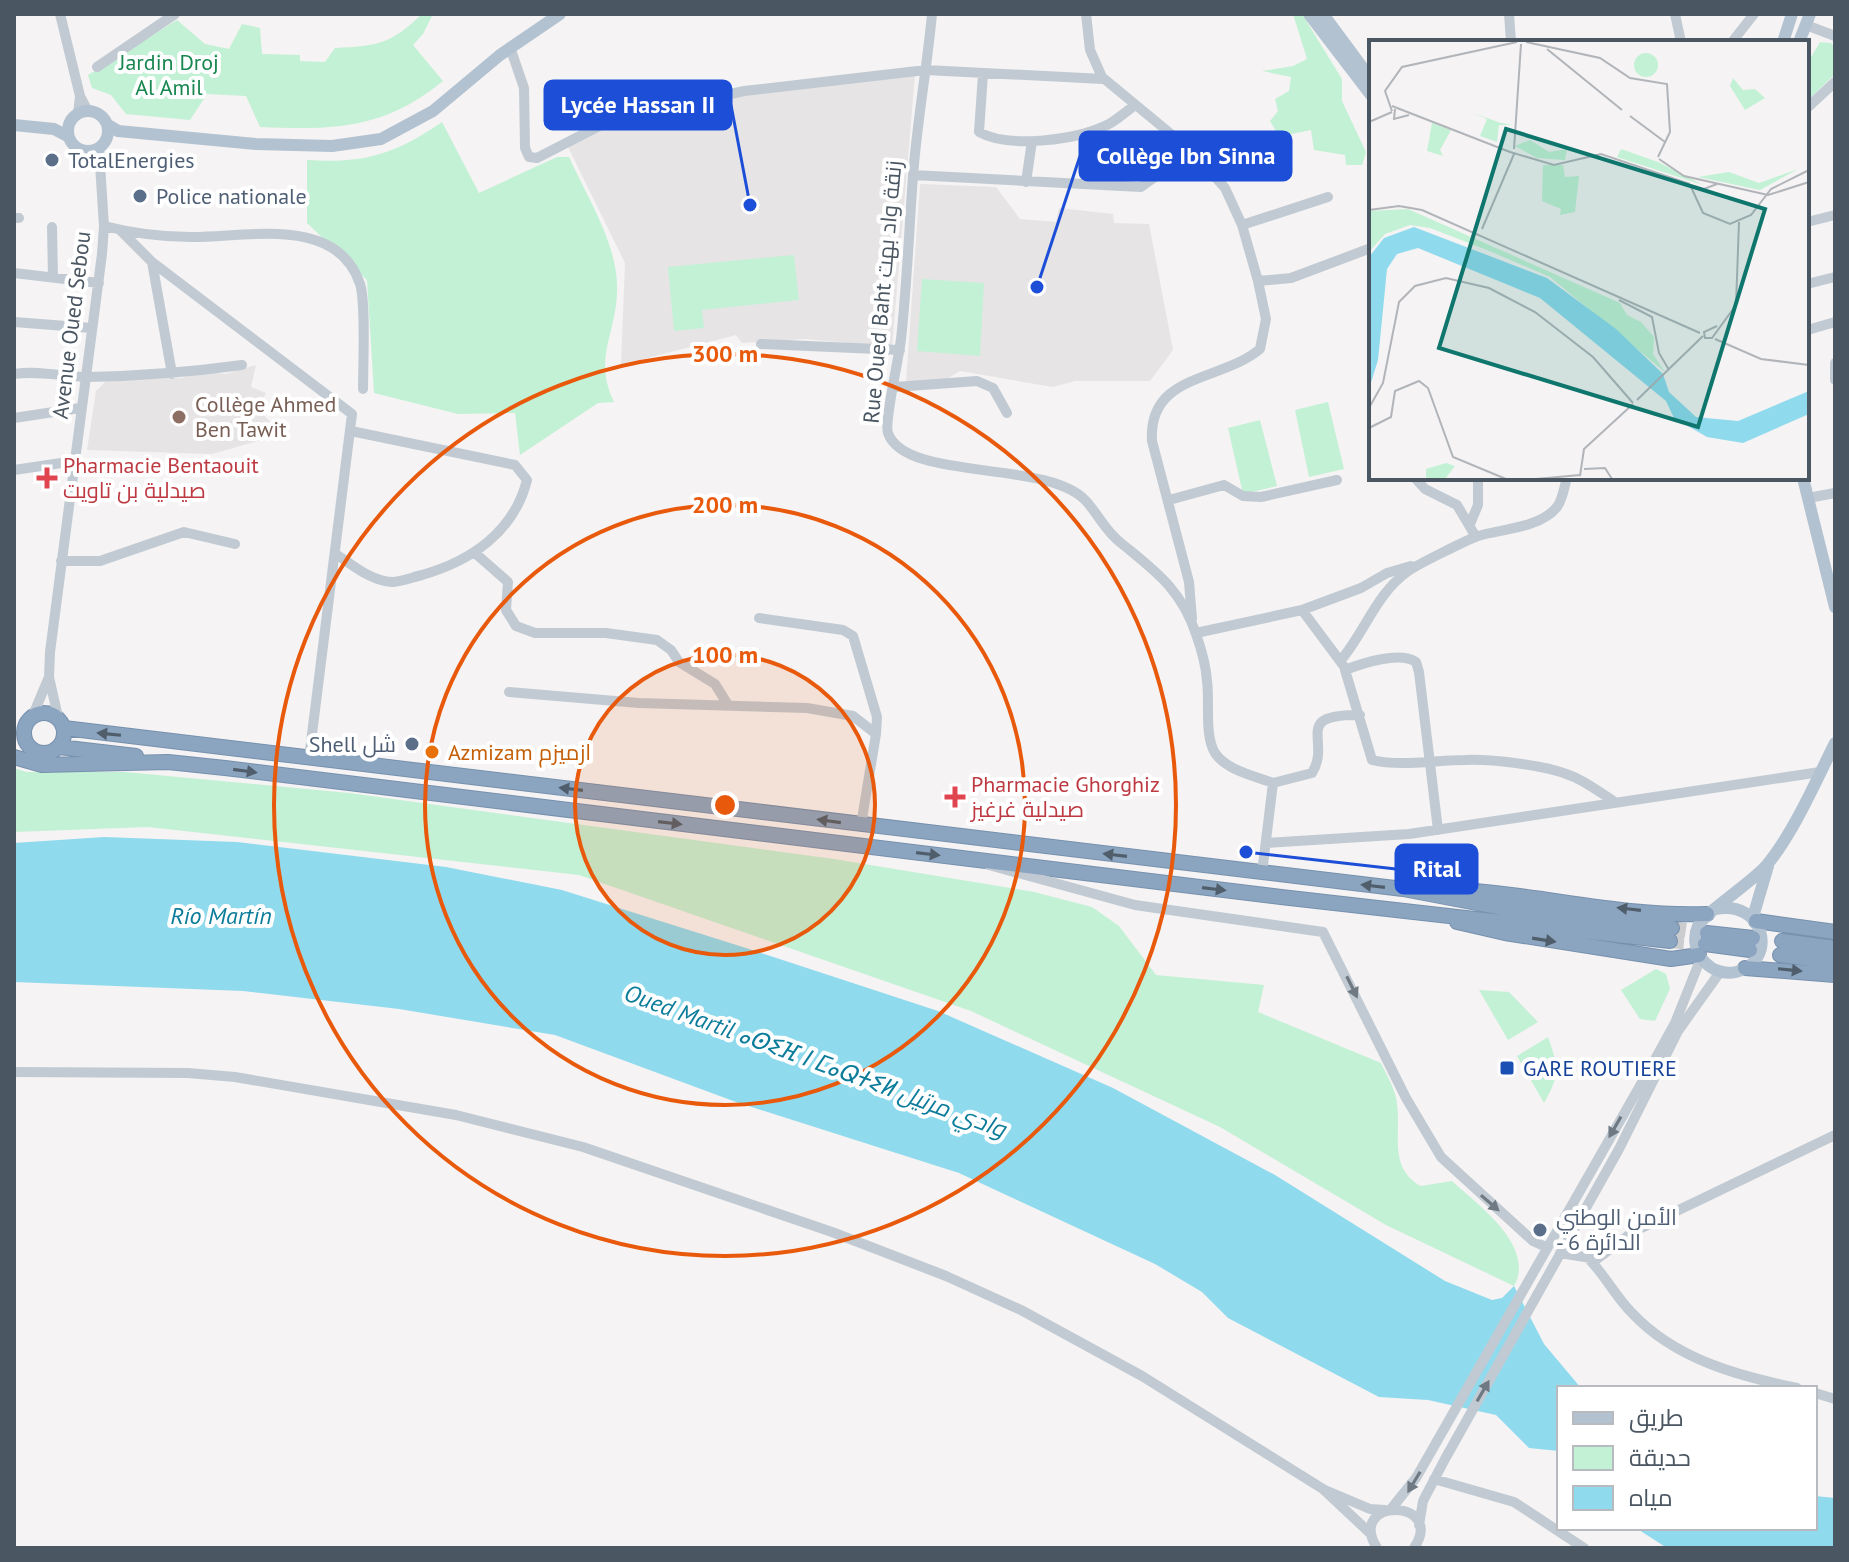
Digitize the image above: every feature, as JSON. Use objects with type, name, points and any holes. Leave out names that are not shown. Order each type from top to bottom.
[{"type":"highway","points":[[49,713],[61,723],[309,758],[1403,889],[1671,934],[1414,911],[979,861],[59,747],[43,753],[21,742],[25,720],[49,713]]},
{"type":"highway","points":[[59,747],[61,723]]},
{"type":"highway","points":[[14,757],[50,766],[168,762]]},
{"type":"highway","points":[[1403,889],[1450,889],[1678,915],[1711,911]]},
{"type":"highway","points":[[1414,911],[1530,937],[1671,959],[1703,948],[1752,944]]},
{"type":"highway","points":[[1755,919],[1835,932]]},
{"type":"highway","points":[[1835,948],[1781,948],[1835,962]]},
{"type":"highway","points":[[1745,968],[1835,975]]},
{"type":"main road","points":[[111,131],[256,144],[332,146],[370,141],[405,128],[433,111],[510,47],[560,14]]},
{"type":"main road","points":[[1309,14],[1369,92]]},
{"type":"main road","points":[[1323,14],[1369,76]]},
{"type":"main road","points":[[1784,40],[1792,14]]},
{"type":"main road","points":[[1800,40],[1809,18]]},
{"type":"main road","points":[[54,129],[79,115],[100,115],[111,131]]},
{"type":"main road","points":[[69,137],[79,115]]},
{"type":"main road","points":[[14,125],[54,129],[69,137],[80,150],[94,150],[111,131]]},
{"type":"main road","points":[[1804,480],[1832,583],[1835,607]]},
{"type":"main road","points":[[1769,863],[1743,889],[1711,911],[1696,932],[1720,972],[1745,968],[1760,949],[1761,935],[1755,919],[1769,863],[1835,743]]},
{"type":"main road","points":[[1711,911],[1735,907],[1755,919]]},
{"type":"street","points":[[60,14],[80,96],[79,115]]},
{"type":"street","points":[[97,67],[175,14]]},
{"type":"street","name":"Rue Oued Baht زنقة واد بهت","points":[[932,14],[913,175],[900,350],[886,427],[894,446],[911,455],[1064,484],[1078,492],[1119,542],[1161,574],[1194,629],[1207,678],[1211,740],[1215,753],[1230,766],[1273,783]]},
{"type":"street","points":[[1086,14],[1090,50],[1103,79],[1214,172],[1225,188],[1242,225],[1266,319],[1260,349],[1238,364],[1179,387],[1154,412],[1152,441],[1189,582],[1194,629],[1302,610],[1361,588],[1387,573],[1418,565]]},
{"type":"street","points":[[1509,14],[1511,40]]},
{"type":"street","points":[[1675,14],[1681,40]]},
{"type":"street","points":[[1734,40],[1754,14]]},
{"type":"street","points":[[1809,18],[1835,36]]},
{"type":"street","points":[[510,47],[524,88],[525,148],[529,157],[537,158],[598,126],[744,91],[926,70],[1103,79]]},
{"type":"street","points":[[983,74],[979,132],[989,137],[1032,141],[1109,124],[1135,105]]},
{"type":"street","points":[[1809,106],[1835,82]]},
{"type":"street","points":[[913,175],[1141,187],[1159,174],[1172,136]]},
{"type":"street","points":[[1026,182],[1032,141]]},
{"type":"street","name":"Avenue Oued Sebou","points":[[61,723],[49,677],[104,226],[94,150]]},
{"type":"street","points":[[1242,225],[1328,197]]},
{"type":"street","points":[[1809,222],[1835,215]]},
{"type":"street","points":[[104,226],[190,237],[301,235],[317,239],[342,255],[362,287],[363,389]]},
{"type":"street","points":[[52,227],[53,277]]},
{"type":"street","points":[[120,230],[152,262],[352,414],[337,555],[309,758]]},
{"type":"street","points":[[1258,281],[1291,278],[1369,249]]},
{"type":"street","points":[[152,262],[172,374]]},
{"type":"street","points":[[14,273],[99,283]]},
{"type":"street","points":[[1809,284],[1835,277]]},
{"type":"street","points":[[14,322],[92,328]]},
{"type":"street","points":[[1811,329],[1835,322]]},
{"type":"street","points":[[761,344],[900,350]]},
{"type":"street","points":[[1835,363],[1835,380]]},
{"type":"street","points":[[14,374],[38,372],[84,377],[172,374],[242,365]]},
{"type":"street","points":[[895,387],[977,381],[993,388],[1007,413]]},
{"type":"street","points":[[14,418],[80,408]]},
{"type":"street","points":[[337,555],[375,578],[392,582],[430,572],[475,553],[492,541],[523,495],[527,480],[515,465],[351,431]]},
{"type":"street","points":[[14,470],[75,461]]},
{"type":"street","points":[[1169,500],[1224,485],[1243,496],[1261,497],[1337,480]]},
{"type":"street","points":[[1417,480],[1425,489],[1457,505],[1476,537]]},
{"type":"street","points":[[1470,524],[1478,505],[1478,480]]},
{"type":"street","points":[[1343,665],[1382,598],[1398,579],[1418,565],[1476,537],[1515,528],[1555,510],[1566,480]]},
{"type":"street","points":[[1808,498],[1835,493]]},
{"type":"street","points":[[61,561],[100,561],[184,532],[235,544]]},
{"type":"street","points":[[475,553],[508,582],[506,610],[516,626],[535,633],[627,634],[657,640],[671,650],[679,662],[715,684],[728,705]]},
{"type":"street","points":[[1302,610],[1343,665],[1372,760],[1470,760],[1570,775],[1612,800]]},
{"type":"street","points":[[759,618],[843,630],[853,636],[877,717],[861,825]]},
{"type":"street","points":[[1343,665],[1409,658],[1416,662],[1438,830]]},
{"type":"street","name":"Avenue Oued Sebou","points":[[25,720],[49,677]]},
{"type":"street","points":[[509,692],[639,703],[835,712],[853,716],[876,734]]},
{"type":"street","points":[[1262,873],[1273,783],[1312,773],[1316,765],[1315,730],[1319,724],[1344,715],[1360,715]]},
{"type":"street","points":[[1267,843],[1438,830],[1612,800],[1820,772]]},
{"type":"street","points":[[979,861],[1025,877],[1135,905],[1323,932],[1406,1098],[1441,1157],[1533,1241],[1546,1247]]},
{"type":"street","points":[[1373,1543],[1373,1523],[1409,1491],[1653,1063],[1675,1023],[1703,948]]},
{"type":"street","points":[[1414,1548],[1420,1536],[1423,1501],[1434,1479],[1619,1149],[1678,1031],[1720,972]]},
{"type":"street","points":[[14,1072],[173,1072],[235,1077],[456,1115],[583,1147],[832,1232],[983,1292],[1129,1368],[1323,1489],[1370,1509],[1408,1511],[1419,1525]]},
{"type":"street","points":[[1560,1253],[1597,1259],[1633,1232],[1835,1135]]},
{"type":"street","points":[[1590,1260],[1631,1313],[1674,1346],[1722,1369],[1789,1386]]},
{"type":"street","points":[[1434,1479],[1514,1502],[1584,1548]]},
{"type":"street","points":[[1323,1489],[1373,1543]]},
{"type":"shaded area","points":[[915,75],[892,347],[805,339],[742,343],[736,335],[621,365],[625,263],[568,147],[607,125],[733,94]]},
{"type":"shaded area","points":[[920,184],[996,187],[1020,219],[1056,222],[1059,208],[1113,214],[1114,223],[1149,224],[1173,350],[1150,381],[1075,381],[1053,387],[960,371],[942,382],[906,382]]},
{"type":"shaded area","name":"Collège Ahmed Ben Tawit","points":[[256,365],[251,387],[266,393],[258,409],[273,425],[265,439],[212,454],[87,450],[96,391],[108,379],[182,378],[199,371],[225,374]]},
{"type":"green space","name":"Jardin Droj Al Amil","points":[[422,14],[433,14],[423,34],[413,45],[443,81],[399,109],[356,124],[311,128],[260,127],[246,96],[207,94],[190,120],[126,114],[111,95],[92,88],[88,75],[177,20],[205,44],[229,49],[242,24],[260,28],[262,54],[300,55],[300,61],[325,62],[335,48],[383,42]]},
{"type":"green space","points":[[1293,14],[1302,14],[1342,79],[1342,101],[1366,152],[1362,165],[1346,165],[1345,155],[1314,150],[1311,130],[1292,134],[1276,131],[1270,121],[1278,111],[1275,99],[1289,91],[1291,77],[1262,71],[1293,66],[1307,59]]},
{"type":"green space","points":[[1820,42],[1831,43],[1835,48],[1835,74],[1809,99],[1809,61]]},
{"type":"green space","points":[[442,122],[479,193],[557,157],[569,157],[601,223],[613,257],[616,307],[605,373],[614,402],[598,403],[520,455],[515,413],[458,414],[374,393],[367,280],[307,223],[307,160],[345,160],[378,154],[409,142]]},
{"type":"green space","points":[[794,255],[799,300],[702,310],[704,328],[674,331],[668,267]]},
{"type":"green space","points":[[922,279],[984,283],[980,356],[917,351]]},
{"type":"green space","points":[[1328,402],[1344,469],[1309,477],[1295,410]]},
{"type":"green space","points":[[1260,420],[1277,486],[1243,494],[1228,428]]},
{"type":"green space","points":[[14,768],[26,772],[125,772],[349,793],[834,859],[1034,892],[1092,907],[1119,926],[1156,975],[1264,985],[1258,1012],[1381,1063],[1396,1098],[1398,1147],[1403,1169],[1421,1186],[1452,1181],[1489,1214],[1511,1242],[1517,1256],[1519,1271],[1514,1286],[1386,1225],[1220,1127],[971,1011],[579,875],[148,827],[14,832]]},
{"type":"green space","points":[[1656,969],[1666,974],[1670,989],[1655,1021],[1640,1019],[1621,990]]},
{"type":"green space","points":[[1479,990],[1509,992],[1538,1022],[1508,1040]]},
{"type":"green space","points":[[1548,1037],[1556,1071],[1544,1103],[1517,1056]]},
{"type":"water","name":"Río Martín","points":[[104,837],[237,842],[446,867],[562,890],[938,1011],[1113,1088],[1275,1175],[1445,1281],[1492,1300],[1502,1298],[1514,1286],[1544,1344],[1579,1386],[1557,1386],[1557,1451],[1529,1448],[1496,1415],[1428,1400],[1379,1397],[1228,1318],[1202,1292],[1155,1264],[959,1173],[736,1102],[555,1035],[399,1009],[243,991],[14,982],[14,843]]},
{"type":"water","points":[[1817,1496],[1835,1498],[1835,1548],[1667,1548],[1639,1530],[1817,1530]]},
{"type":"tunnel","points":[[1672,928],[1707,933]]},
{"type":"tunnel","points":[[1670,941],[1705,944]]},
{"type":"place","name":"TotalEnergies","points":[[52,160]]},
{"type":"place","name":"Police nationale","points":[[140,196]]},
{"type":"place","name":"Lycée Hassan II","points":[[750,205]]},
{"type":"place","name":"Collège Ibn Sinna","points":[[1037,287]]},
{"type":"place","name":"Collège Ahmed Ben Tawit","points":[[179,417]]},
{"type":"place","name":"Pharmacie Bentaouit صيدلية بن تاويت","points":[[47,478]]},
{"type":"place","name":"Shell شل","points":[[412,744]]},
{"type":"place","name":"Azmizam ازميزم","points":[[432,752]]},
{"type":"place","name":"Pharmacie Ghorghiz صيدلية غرغيز","points":[[955,797]]},
{"type":"place","name":"Rital","points":[[1246,852]]},
{"type":"place","name":"GARE ROUTIERE","points":[[1507,1068]]},
{"type":"place","name":"الأمن الوطني - الدائرة 6","points":[[1540,1230]]},
{"type":"water label","name":"Oued Martil ⴰⵙⵉⴼ ⵏ ⵎⴰⵕⵜⵉⵍ وادي مرتيل","points":[[815,1061]]}]
